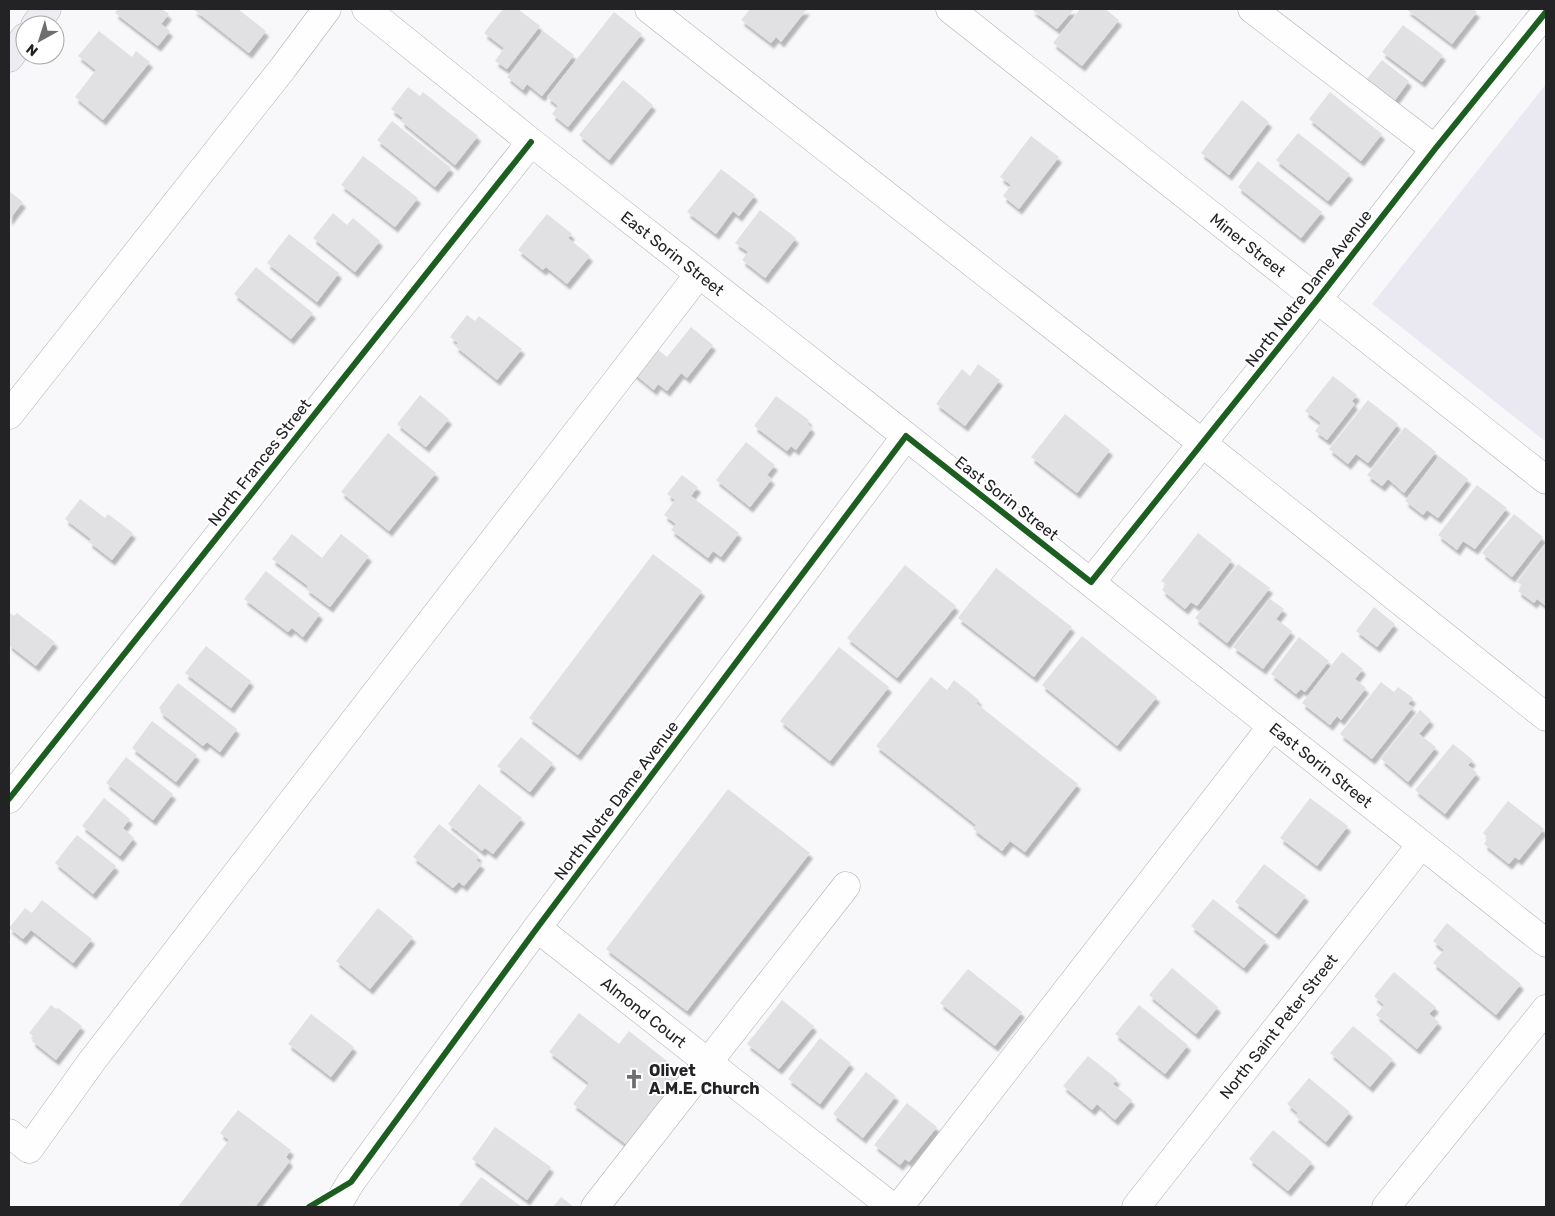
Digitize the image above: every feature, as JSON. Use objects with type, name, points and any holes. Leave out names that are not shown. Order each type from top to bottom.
[{"type":"street","points":[[9,415],[283,68],[327,9]]},
{"type":"street","name":"East Sorin Street","points":[[366,9],[531,142],[1091,582],[1421,845],[1542,931]]},
{"type":"street","points":[[649,9],[1202,443],[1546,717]]},
{"type":"street","name":"Miner Street","points":[[950,9],[1546,480]]},
{"type":"street","points":[[1252,9],[1435,149]]},
{"type":"street","name":"North Notre Dame Avenue","points":[[1091,582],[1546,12]]},
{"type":"street","name":"North Frances Street","points":[[9,799],[531,142]]},
{"type":"street","points":[[9,1133],[29,1149],[92,1062],[699,274]]},
{"type":"street","name":"North Notre Dame Avenue","points":[[336,1207],[351,1182],[537,928],[906,436]]},
{"type":"street","points":[[899,1207],[1272,726]]},
{"type":"street","name":"North Saint Peter Street","points":[[1136,1207],[1421,845]]},
{"type":"street","points":[[595,1207],[846,886]]},
{"type":"street","name":"Almond Court","points":[[537,928],[892,1207]]},
{"type":"street","points":[[1386,1207],[1546,1009]]},
{"type":"shaded area","points":[[1546,84],[1546,442],[1372,304]]},
{"type":"building","points":[[118,9],[162,9],[169,14],[161,24],[170,31],[158,46],[115,13]]},
{"type":"building","points":[[193,9],[238,9],[266,31],[249,53]]},
{"type":"building","points":[[503,9],[518,9],[540,26],[507,69],[495,61],[504,48],[484,33]]},
{"type":"building","points":[[750,9],[807,9],[781,42],[776,37],[771,43],[741,20]]},
{"type":"building","points":[[1031,9],[1074,9],[1057,29]]},
{"type":"building","points":[[1080,9],[1105,9],[1119,20],[1082,66],[1053,43]]},
{"type":"building","points":[[1406,9],[1473,9],[1477,12],[1452,44]]},
{"type":"building","points":[[614,12],[642,34],[568,127],[552,114],[558,106],[547,97]]},
{"type":"building","points":[[1403,25],[1443,55],[1422,82],[1382,52]]},
{"type":"building","points":[[99,31],[132,57],[136,51],[150,62],[103,120],[75,97],[96,70],[78,56]]},
{"type":"building","points":[[543,31],[574,55],[542,96],[527,84],[523,90],[507,77]]},
{"type":"building","points":[[1382,60],[1409,81],[1390,107],[1362,85]]},
{"type":"building","points":[[623,80],[653,105],[609,160],[579,135]]},
{"type":"building","points":[[408,87],[420,96],[423,92],[478,136],[455,165],[401,121],[403,118],[391,109]]},
{"type":"building","points":[[1330,92],[1382,134],[1361,161],[1309,119]]},
{"type":"building","points":[[1242,100],[1269,122],[1229,175],[1201,153]]},
{"type":"building","points":[[392,121],[451,168],[435,187],[377,140]]},
{"type":"building","points":[[1298,133],[1350,174],[1328,201],[1276,160]]},
{"type":"building","points":[[1031,136],[1059,157],[1019,209],[1003,196],[1011,185],[1000,177]]},
{"type":"building","points":[[363,156],[418,198],[395,227],[341,185]]},
{"type":"building","points":[[1258,161],[1322,212],[1301,238],[1238,187]]},
{"type":"building","points":[[721,169],[755,195],[739,216],[733,211],[716,234],[687,212]]},
{"type":"building","points":[[9,191],[23,202],[9,220]]},
{"type":"building","points":[[760,210],[796,238],[765,278],[742,260],[748,252],[735,243]]},
{"type":"building","points":[[333,213],[347,225],[353,218],[380,241],[355,272],[313,238]]},
{"type":"building","points":[[547,214],[572,234],[568,238],[590,256],[567,284],[546,267],[543,270],[518,250]]},
{"type":"building","points":[[289,234],[339,273],[317,302],[267,263]]},
{"type":"building","points":[[256,267],[313,313],[291,339],[234,294]]},
{"type":"building","points":[[467,315],[475,321],[479,316],[522,349],[497,380],[455,346],[458,343],[450,337]]},
{"type":"building","points":[[691,327],[713,345],[687,378],[681,373],[667,391],[658,384],[654,390],[632,372],[653,346],[667,357]]},
{"type":"building","points":[[978,364],[1000,380],[965,426],[936,404],[962,369],[970,376]]},
{"type":"building","points":[[1333,376],[1357,395],[1352,401],[1355,404],[1327,440],[1315,431],[1321,423],[1305,411]]},
{"type":"building","points":[[420,395],[449,419],[426,447],[397,424]]},
{"type":"building","points":[[776,396],[809,420],[807,423],[812,428],[796,450],[791,446],[787,451],[754,426]]},
{"type":"building","points":[[1368,400],[1398,424],[1368,463],[1356,454],[1348,464],[1329,449]]},
{"type":"building","points":[[1065,414],[1110,450],[1077,493],[1031,457]]},
{"type":"building","points":[[1405,427],[1436,452],[1404,493],[1388,479],[1382,486],[1367,475]]},
{"type":"building","points":[[388,433],[436,473],[389,531],[341,492]]},
{"type":"building","points":[[746,442],[775,465],[767,475],[772,479],[750,507],[716,480]]},
{"type":"building","points":[[1439,456],[1468,479],[1438,518],[1427,510],[1423,515],[1405,501]]},
{"type":"building","points":[[682,475],[698,487],[691,496],[739,533],[721,557],[713,551],[708,558],[671,530],[676,524],[664,515],[675,500],[667,494]]},
{"type":"building","points":[[1477,485],[1507,508],[1475,549],[1463,541],[1457,550],[1438,535]]},
{"type":"building","points":[[80,499],[105,518],[108,514],[133,533],[112,560],[89,542],[91,539],[65,519]]},
{"type":"building","points":[[1514,514],[1543,537],[1512,577],[1482,553]]},
{"type":"building","points":[[1198,533],[1232,560],[1197,606],[1191,602],[1185,609],[1162,590],[1166,584],[1161,581]]},
{"type":"building","points":[[292,534],[322,558],[341,534],[369,556],[330,607],[306,589],[308,586],[272,559]]},
{"type":"building","points":[[1546,544],[1546,606],[1537,599],[1534,603],[1518,591],[1522,585],[1517,582]]},
{"type":"building","points":[[653,554],[702,591],[578,755],[529,718]]},
{"type":"building","points":[[1238,564],[1270,588],[1227,643],[1195,618]]},
{"type":"building","points":[[905,565],[956,606],[897,678],[847,638]]},
{"type":"building","points":[[996,568],[1072,627],[1034,677],[958,618]]},
{"type":"building","points":[[266,571],[320,614],[303,637],[292,628],[288,632],[244,599]]},
{"type":"building","points":[[1270,599],[1284,609],[1276,619],[1292,631],[1263,669],[1233,647]]},
{"type":"building","points":[[1374,607],[1395,624],[1377,647],[1356,631]]},
{"type":"building","points":[[9,612],[14,616],[17,613],[55,642],[36,666],[9,645]]},
{"type":"building","points":[[1082,636],[1157,697],[1117,746],[1042,685]]},
{"type":"building","points":[[1299,637],[1329,661],[1305,692],[1301,689],[1296,694],[1271,674]]},
{"type":"building","points":[[206,646],[251,681],[231,708],[185,673]]},
{"type":"building","points":[[839,647],[889,687],[830,761],[780,721]]},
{"type":"building","points":[[1342,652],[1363,669],[1355,679],[1366,688],[1341,720],[1337,716],[1330,725],[1302,703]]},
{"type":"building","points":[[931,677],[947,690],[954,680],[979,700],[976,703],[1078,784],[1025,852],[1010,841],[1002,851],[973,829],[976,825],[876,746]]},
{"type":"building","points":[[1381,682],[1394,692],[1398,687],[1413,698],[1408,704],[1413,707],[1372,759],[1340,734]]},
{"type":"building","points":[[178,683],[237,729],[220,752],[207,742],[203,746],[160,712],[159,708]]},
{"type":"building","points":[[1420,710],[1431,720],[1419,734],[1436,747],[1408,782],[1381,759]]},
{"type":"building","points":[[152,721],[197,755],[176,782],[132,748]]},
{"type":"building","points":[[521,737],[553,763],[530,792],[497,766]]},
{"type":"building","points":[[1453,744],[1473,760],[1468,765],[1477,773],[1445,814],[1415,790]]},
{"type":"building","points":[[126,757],[173,794],[153,820],[106,783]]},
{"type":"building","points":[[479,784],[522,818],[493,854],[485,848],[482,851],[448,824]]},
{"type":"building","points":[[728,789],[810,853],[687,1011],[606,949]]},
{"type":"building","points":[[104,798],[130,819],[123,828],[134,838],[120,856],[82,826]]},
{"type":"building","points":[[1310,798],[1348,826],[1317,866],[1280,838]]},
{"type":"building","points":[[1508,801],[1544,829],[1519,860],[1515,857],[1509,864],[1484,844],[1488,838],[1483,833]]},
{"type":"building","points":[[439,824],[479,856],[476,860],[482,864],[464,886],[459,882],[453,888],[413,857]]},
{"type":"building","points":[[77,835],[116,866],[93,894],[55,863]]},
{"type":"building","points":[[1264,864],[1306,896],[1276,934],[1235,902]]},
{"type":"building","points":[[1213,899],[1266,941],[1244,968],[1191,926]]},
{"type":"building","points":[[42,900],[92,939],[73,963],[31,930],[23,939],[9,928],[25,908],[32,913]]},
{"type":"building","points":[[378,908],[413,937],[370,989],[336,961]]},
{"type":"building","points":[[1447,923],[1521,984],[1496,1015],[1433,963],[1444,950],[1433,941]]},
{"type":"building","points":[[1172,968],[1218,1007],[1196,1034],[1149,995]]},
{"type":"building","points":[[968,969],[1022,1012],[995,1046],[940,1003]]},
{"type":"building","points":[[1394,972],[1436,1007],[1429,1014],[1439,1022],[1417,1049],[1376,1015],[1384,1005],[1374,996]]},
{"type":"building","points":[[782,1000],[814,1026],[779,1069],[747,1044]]},
{"type":"building","points":[[51,1005],[82,1026],[56,1060],[32,1041],[34,1037],[29,1033]]},
{"type":"building","points":[[1139,1005],[1188,1045],[1165,1074],[1115,1034]]},
{"type":"building","name":"Olivet A.M.E. Church","points":[[579,1013],[619,1044],[629,1031],[686,1076],[631,1148],[573,1104],[589,1083],[549,1052]]},
{"type":"building","points":[[311,1014],[354,1047],[331,1077],[288,1044]]},
{"type":"building","points":[[1353,1026],[1393,1059],[1370,1087],[1330,1053]]},
{"type":"building","points":[[820,1038],[851,1063],[820,1104],[788,1079]]},
{"type":"building","points":[[1088,1056],[1117,1079],[1113,1084],[1132,1100],[1115,1120],[1097,1104],[1092,1110],[1063,1086]]},
{"type":"building","points":[[866,1072],[896,1096],[863,1138],[833,1114]]},
{"type":"building","points":[[1309,1078],[1350,1112],[1326,1142],[1295,1116],[1298,1113],[1287,1104]]},
{"type":"building","points":[[907,1103],[937,1127],[909,1162],[905,1159],[900,1165],[874,1145]]},
{"type":"building","points":[[238,1110],[291,1150],[286,1157],[290,1161],[255,1207],[178,1207],[229,1140],[220,1133]]},
{"type":"building","points":[[495,1127],[551,1167],[527,1200],[472,1159]]},
{"type":"building","points":[[1273,1130],[1312,1162],[1288,1191],[1249,1159]]},
{"type":"building","points":[[481,1177],[522,1207],[458,1207]]},
{"type":"building","points":[[561,1197],[574,1207],[553,1207]]},
{"type":"cycle path","points":[[309,1207],[351,1182],[537,928],[906,436],[1091,582],[1546,12]]},
{"type":"cycle path","points":[[9,799],[531,142]]},
{"type":"place","name":"Olivet A.M.E. Church","points":[[634,1079]]}]
